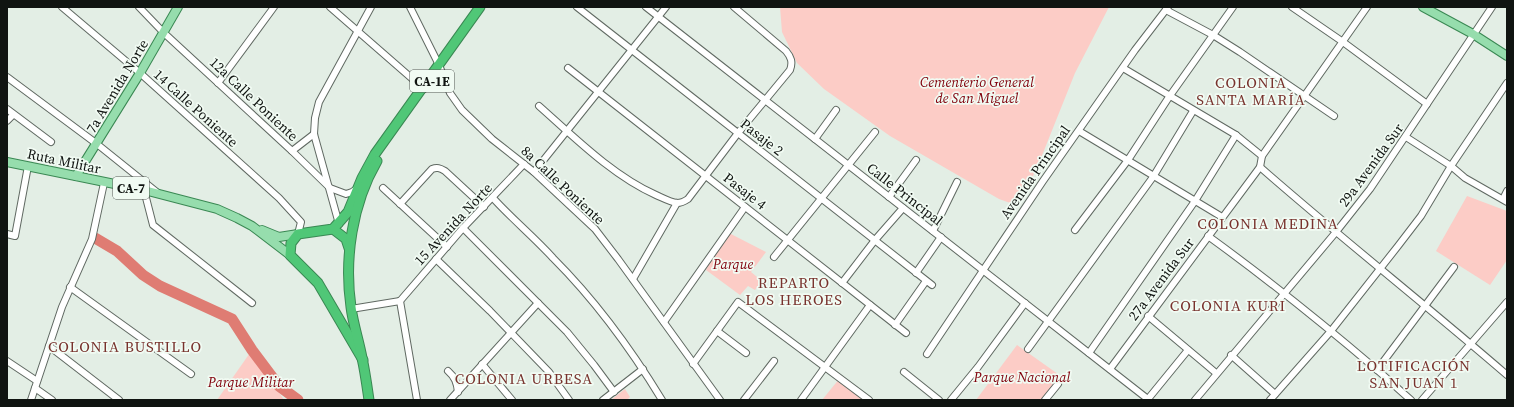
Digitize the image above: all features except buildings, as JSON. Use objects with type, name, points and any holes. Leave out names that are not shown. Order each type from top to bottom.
[{"type":"highway","name":"CA-1E","points":[[440,68],[480,7]]},
{"type":"highway","name":"CA-1E","points":[[336,227],[348,212],[375,154],[487,7]]},
{"type":"highway","name":"CA-1E","points":[[369,400],[363,360],[351,309],[348,271],[349,248],[360,201],[374,166],[424,88]]},
{"type":"highway","points":[[290,255],[291,243],[298,234],[336,227],[346,239],[349,248]]},
{"type":"highway","name":"CA-1E","points":[[290,255],[318,283],[363,360]]},
{"type":"highway","points":[[335,311],[351,309]]},
{"type":"main road","name":"7a Avenida Norte","points":[[76,176],[140,73],[178,7]]},
{"type":"main road","points":[[1423,7],[1473,34],[1507,56]]},
{"type":"main road","name":"Ruta Militar","points":[[7,162],[144,190],[216,209],[279,237],[298,234]]},
{"type":"main road","name":"Ruta Militar","points":[[252,226],[290,255]]},
{"type":"street","name":"14 Calle Poniente","points":[[62,7],[140,73],[279,198],[297,217],[301,224],[298,234]]},
{"type":"street","name":"12a Calle Poniente","points":[[139,7],[164,33],[330,188],[339,193],[346,194],[358,188]]},
{"type":"street","points":[[218,83],[274,7]]},
{"type":"street","points":[[330,7],[424,88]]},
{"type":"street","points":[[336,227],[330,188],[314,134],[315,118],[319,102],[371,7]]},
{"type":"street","name":"8a Calle Poniente","points":[[410,7],[440,68],[450,93],[462,110],[492,139],[534,172],[595,229],[720,400]]},
{"type":"street","name":"Pasaje 2","points":[[577,7],[932,286]]},
{"type":"street","name":"Calle Principal","points":[[646,7],[1148,399]]},
{"type":"street","points":[[534,172],[666,7]]},
{"type":"street","points":[[539,106],[614,170],[638,187],[677,203],[683,202],[688,199],[738,133],[790,70],[792,61],[786,51],[734,7]]},
{"type":"street","points":[[1075,230],[1128,160],[1233,7]]},
{"type":"street","points":[[1292,7],[1343,42],[1427,104]]},
{"type":"street","name":"27a Avenida Sur","points":[[1110,369],[1148,316],[1260,168],[1262,156],[1367,7]]},
{"type":"street","name":"29a Avenida Sur","points":[[1195,400],[1231,355],[1285,294],[1370,189],[1492,7]]},
{"type":"street","points":[[1167,9],[1213,35],[1334,116]]},
{"type":"street","name":"Avenida Principal","points":[[927,354],[982,270],[1123,68],[1167,9]]},
{"type":"street","name":"Pasaje 4","points":[[568,68],[906,333]]},
{"type":"street","points":[[1123,68],[1193,111],[1236,135],[1262,156]]},
{"type":"street","points":[[7,77],[97,144],[160,194]]},
{"type":"street","points":[[1270,400],[1331,331],[1421,216],[1451,166],[1507,83]]},
{"type":"street","points":[[7,109],[51,142]]},
{"type":"street","points":[[815,139],[836,110]]},
{"type":"street","points":[[1028,349],[1153,177],[1193,111]]},
{"type":"street","points":[[7,121],[13,114]]},
{"type":"street","points":[[1079,131],[1128,160],[1153,177],[1222,217]]},
{"type":"street","points":[[774,257],[820,198],[875,132]]},
{"type":"street","points":[[292,151],[314,134]]},
{"type":"street","points":[[1089,353],[1195,201],[1236,135]]},
{"type":"street","points":[[1406,136],[1451,166],[1465,178],[1505,200],[1507,191]]},
{"type":"street","points":[[889,197],[916,160]]},
{"type":"street","name":"15 Avenida Norte","points":[[400,301],[463,228],[524,164]]},
{"type":"street","points":[[7,234],[15,236],[28,166]]},
{"type":"street","points":[[400,204],[432,169],[441,168],[484,207]]},
{"type":"street","points":[[1260,168],[1507,375]]},
{"type":"street","points":[[933,231],[957,182]]},
{"type":"street","points":[[31,400],[62,307],[92,239],[104,183]]},
{"type":"street","points":[[383,188],[447,247]]},
{"type":"street","points":[[144,190],[153,225],[252,303]]},
{"type":"street","points":[[493,198],[554,258],[596,306],[643,369],[662,400]]},
{"type":"street","points":[[633,279],[677,203]]},
{"type":"street","points":[[664,322],[745,207]]},
{"type":"street","points":[[842,283],[875,240],[903,208]]},
{"type":"street","points":[[463,228],[567,332],[614,392]]},
{"type":"street","points":[[1208,236],[1246,263],[1331,331],[1411,400]]},
{"type":"street","points":[[916,273],[941,237]]},
{"type":"street","points":[[436,259],[549,372],[568,400]]},
{"type":"street","points":[[1377,370],[1454,267]]},
{"type":"street","points":[[895,325],[926,280]]},
{"type":"street","points":[[70,287],[192,374]]},
{"type":"street","points":[[351,309],[400,301],[417,400]]},
{"type":"street","points":[[693,364],[738,302],[869,400]]},
{"type":"street","points":[[1422,400],[1507,302]]},
{"type":"street","points":[[450,400],[510,332],[538,303]]},
{"type":"street","points":[[951,400],[978,367],[1025,303]]},
{"type":"street","points":[[801,400],[870,305]]},
{"type":"street","points":[[1148,316],[1216,373]]},
{"type":"street","points":[[717,331],[746,353]]},
{"type":"street","points":[[49,346],[119,400]]},
{"type":"street","points":[[1148,399],[1188,350]]},
{"type":"street","points":[[1231,355],[1275,394]]},
{"type":"street","points":[[7,361],[36,384],[52,400]]},
{"type":"street","points":[[744,400],[774,361]]},
{"type":"street","points":[[482,364],[512,400]]},
{"type":"street","points":[[603,400],[643,369]]},
{"type":"street","points":[[448,371],[456,381],[458,392]]},
{"type":"street","points":[[904,372],[939,400]]},
{"type":"street","points":[[1045,400],[1058,384]]},
{"type":"green space","name":"Cementerio General de San Miguel","points":[[780,7],[1109,7],[1075,73],[1039,163],[1019,206],[999,199],[890,136],[824,89],[797,63],[782,32]]},
{"type":"green space","points":[[1467,196],[1507,211],[1507,260],[1490,285],[1436,251]]},
{"type":"green space","name":"Parque","points":[[729,233],[766,252],[751,272],[762,281],[755,290],[748,286],[740,295],[706,270],[712,256]]},
{"type":"green space","name":"Parque Nacional","points":[[1017,345],[1065,379],[1048,400],[976,400]]},
{"type":"green space","name":"Parque Militar","points":[[252,350],[284,400],[217,400]]},
{"type":"green space","points":[[840,378],[869,400],[822,400]]},
{"type":"green space","points":[[625,389],[630,397],[627,400],[611,400]]},
{"type":"waterway","points":[[95,238],[117,251],[143,275],[160,286],[232,319],[252,350],[279,386],[298,400]]},
{"type":"district","name":"COLONIA SANTA MARÍA","points":[[1251,90]]},
{"type":"district","name":"COLONIA MEDINA","points":[[1268,223]]},
{"type":"district","name":"REPARTO LOS HEROES","points":[[794,290]]},
{"type":"district","name":"COLONIA KURI","points":[[1228,305]]},
{"type":"district","name":"COLONIA BUSTILLO","points":[[125,346]]},
{"type":"district","name":"LOTIFICACIÓN SAN JUAN 1","points":[[1414,374]]},
{"type":"district","name":"COLONIA URBESA","points":[[524,378]]}]
